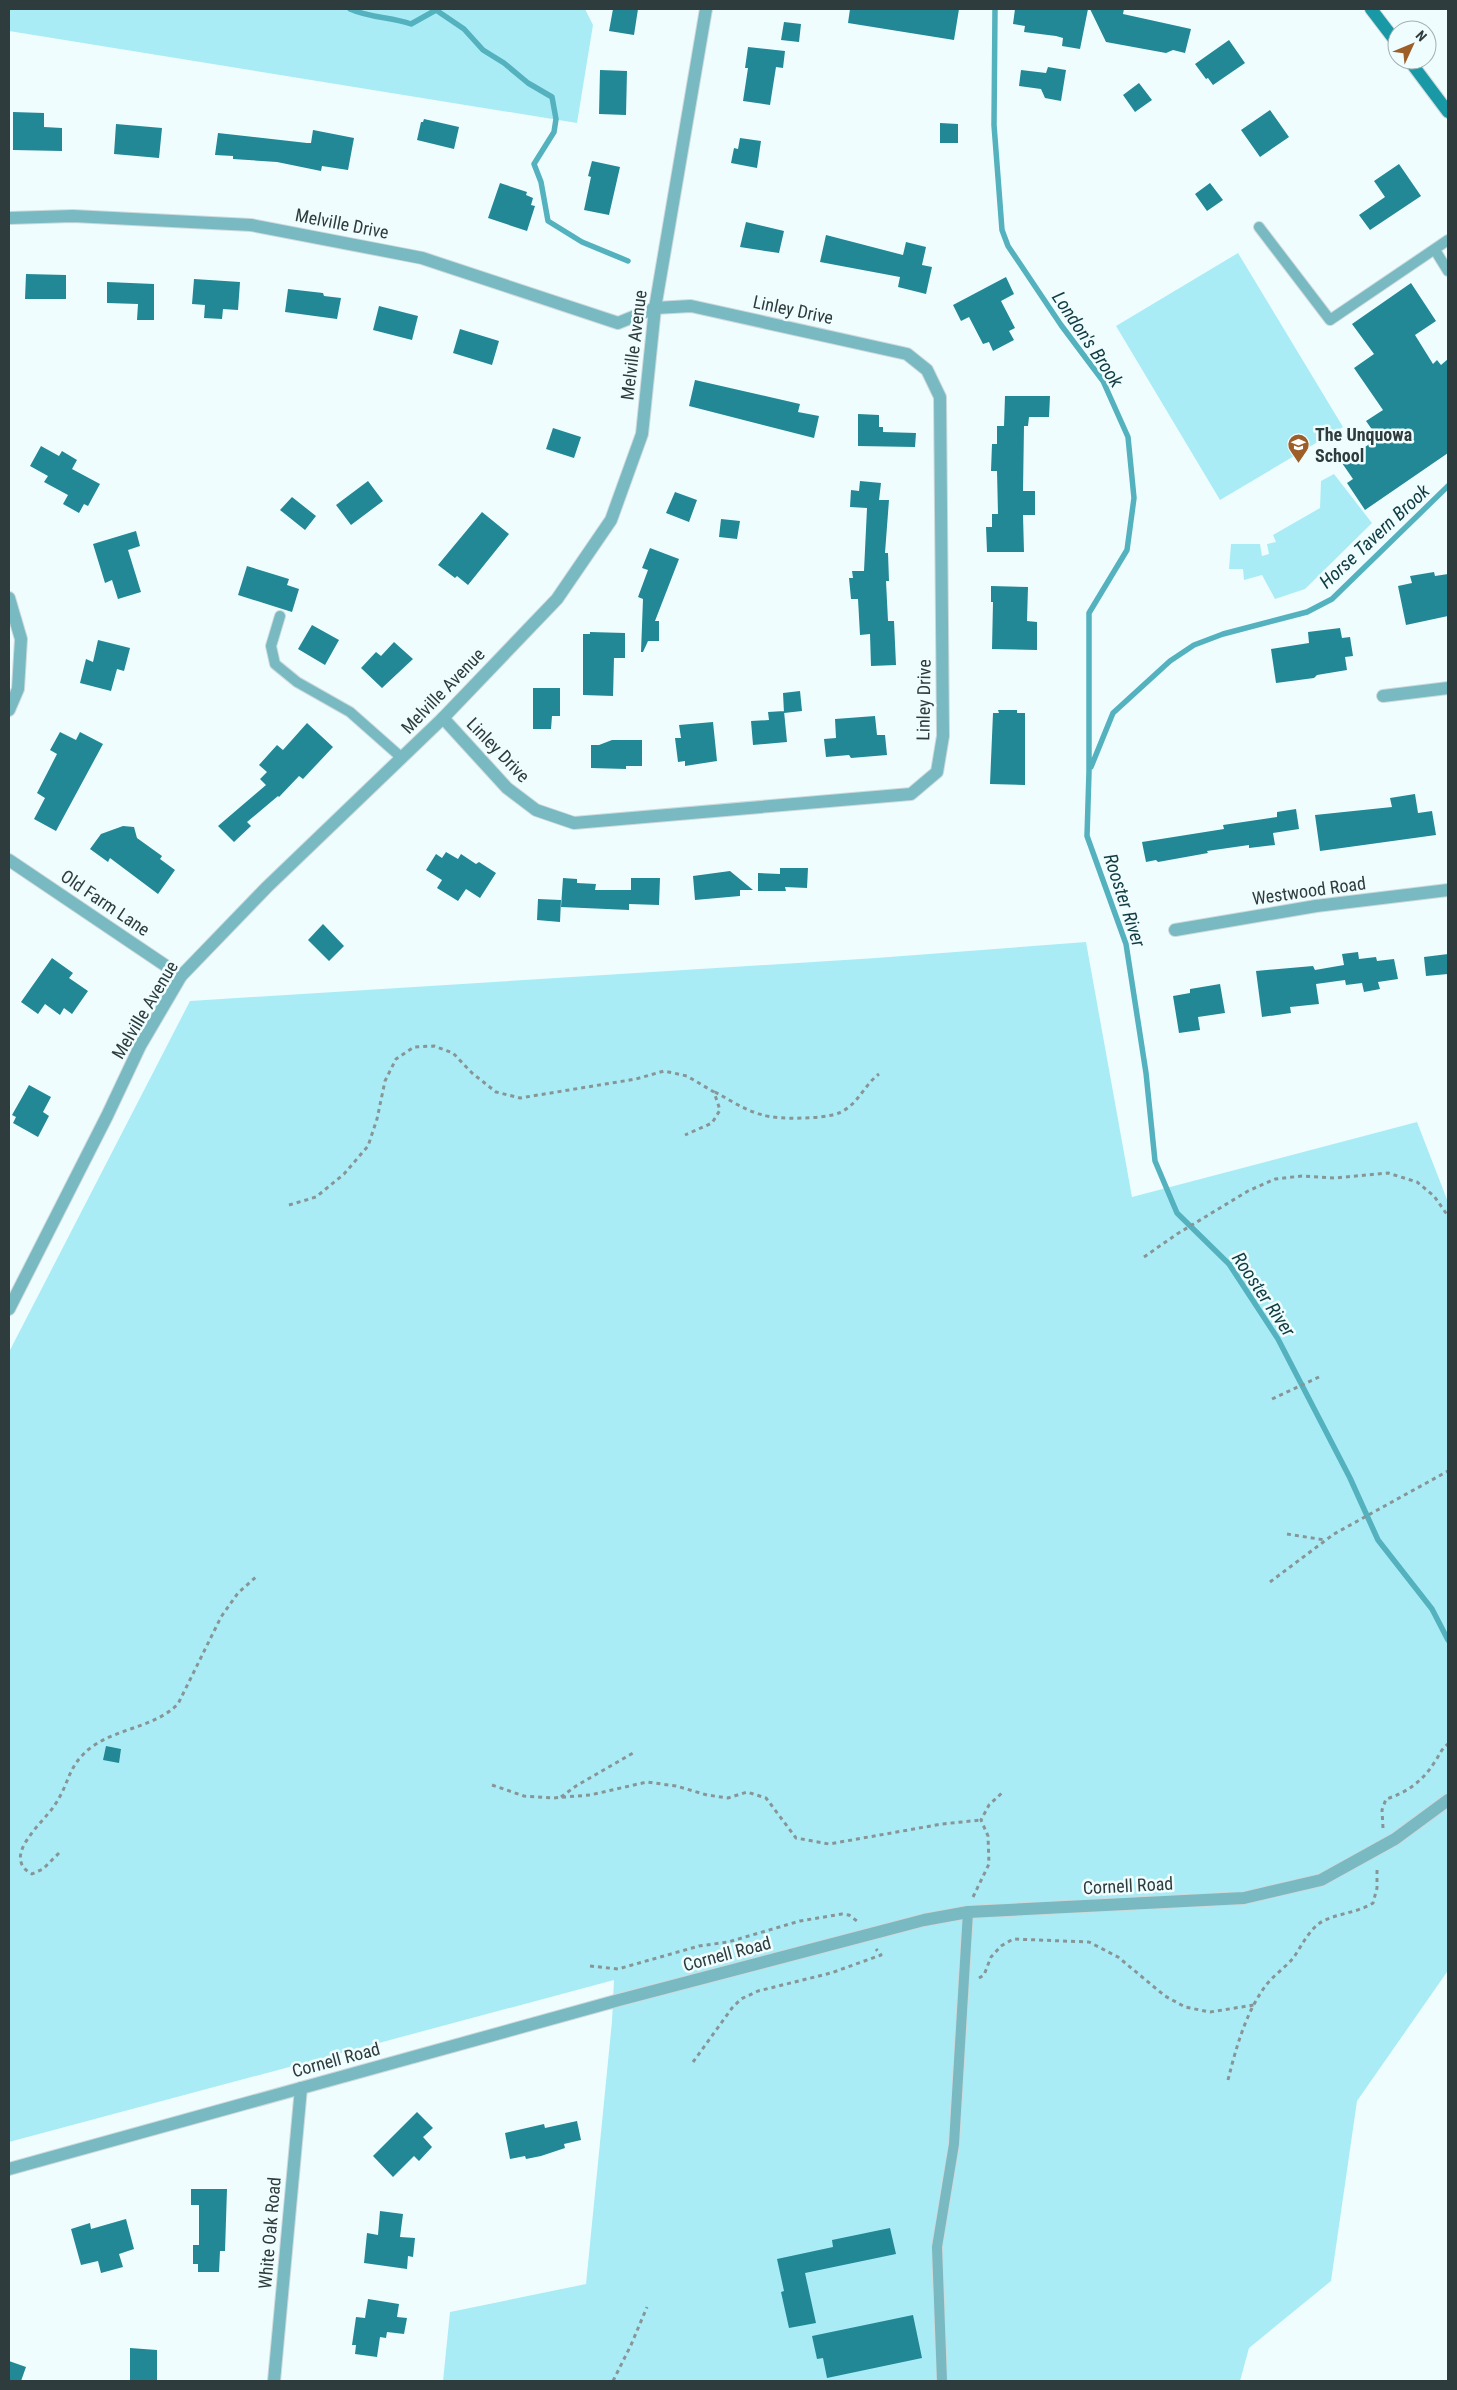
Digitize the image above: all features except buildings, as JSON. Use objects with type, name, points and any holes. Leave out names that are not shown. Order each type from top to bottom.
[{"type":"main road","points":[[1371,9],[1387,30]]},
{"type":"main road","points":[[1417,70],[1448,112]]},
{"type":"street","name":"Melville Avenue","points":[[9,1309],[107,1116],[140,1046],[181,976],[267,887],[443,718],[557,599],[611,520],[642,434],[655,308],[706,9]]},
{"type":"street","name":"Melville Drive","points":[[9,218],[73,216],[251,225],[422,258],[618,322],[655,308]]},
{"type":"street","name":"Linley Drive","points":[[443,718],[507,788],[536,810],[574,823],[911,794],[938,772],[943,736],[940,397],[927,370],[907,354],[691,306],[655,308]]},
{"type":"street","points":[[9,598],[20,638],[18,690],[9,710]]},
{"type":"street","points":[[1383,696],[1448,688]]},
{"type":"street","name":"Old Farm Lane","points":[[9,860],[181,976]]},
{"type":"street","name":"Westwood Road","points":[[1176,930],[1316,906],[1448,890]]},
{"type":"street","name":"Cornell Road","points":[[9,2169],[924,1920],[968,1912],[1244,1898],[1321,1880],[1395,1839],[1448,1800]]},
{"type":"street","name":"White Oak Road","points":[[274,2381],[301,2088]]},
{"type":"lane","points":[[1259,227],[1330,320],[1448,240]]},
{"type":"lane","points":[[1435,250],[1448,271]]},
{"type":"lane","points":[[280,616],[271,646],[275,664],[298,682],[350,712],[402,758]]},
{"type":"lane","points":[[942,2381],[937,2247],[954,2144],[968,1912]]},
{"type":"path","points":[[289,1206],[316,1196],[344,1174],[368,1146],[377,1119],[385,1081],[396,1059],[414,1047],[434,1046],[453,1053],[472,1073],[496,1092],[520,1098],[636,1079],[664,1071],[687,1076],[714,1092],[764,1116],[816,1117],[838,1113],[860,1099],[867,1083],[879,1074]]},
{"type":"path","points":[[685,1135],[712,1123],[720,1110],[714,1092]]},
{"type":"path","points":[[1144,1257],[1177,1234],[1248,1191],[1276,1179],[1302,1176],[1334,1178],[1388,1172],[1417,1182],[1434,1196],[1448,1216]]},
{"type":"path","points":[[1272,1399],[1319,1377]]},
{"type":"path","points":[[1270,1582],[1334,1534],[1392,1504],[1448,1471]]},
{"type":"path","points":[[1286,1534],[1326,1540]]},
{"type":"path","points":[[59,1853],[43,1869],[32,1874],[24,1870],[18,1860],[22,1842],[54,1807],[74,1762],[94,1746],[118,1733],[168,1714],[178,1704],[221,1617],[238,1593],[258,1576]]},
{"type":"path","points":[[1228,2080],[1237,2045],[1254,2005],[1267,1984],[1293,1958],[1316,1926],[1323,1921],[1360,1911],[1374,1904],[1377,1888],[1376,1870],[1383,1828],[1382,1810],[1386,1798],[1401,1794],[1418,1782],[1433,1766],[1443,1747],[1448,1744]]},
{"type":"path","points":[[561,1797],[576,1786],[633,1753]]},
{"type":"path","points":[[492,1784],[524,1796],[561,1797],[590,1795],[647,1782],[676,1786],[707,1795],[728,1798],[747,1792],[766,1798],[796,1838],[829,1844],[942,1824],[981,1820]]},
{"type":"path","points":[[981,1820],[990,1805],[1004,1791]]},
{"type":"path","points":[[968,1912],[979,1881],[989,1864],[988,1836],[981,1820]]},
{"type":"path","points":[[964,1989],[984,1975],[991,1957],[1001,1946],[1013,1939],[1089,1942],[1118,1957],[1165,1996],[1185,2007],[1210,2012],[1254,2005]]},
{"type":"path","points":[[613,2381],[632,2345],[647,2307]]},
{"type":"shaded area","points":[[9,9],[585,9],[593,25],[577,123],[9,31]]},
{"type":"shaded area","points":[[1238,253],[1343,427],[1220,500],[1116,326]]},
{"type":"shaded area","points":[[1334,474],[1372,523],[1305,589],[1275,599],[1262,575],[1244,580],[1243,569],[1229,569],[1231,544],[1260,544],[1262,556],[1269,554],[1267,544],[1276,542],[1273,535],[1320,508],[1321,481]]},
{"type":"shaded area","points":[[1086,942],[1132,1197],[1417,1122],[1448,1202],[1447,1972],[1357,2101],[1331,2281],[1249,2348],[1240,2381],[443,2381],[450,2312],[586,2284],[612,2021],[614,1980],[9,2142],[9,1352],[190,1001],[876,958]]},
{"type":"waterway","points":[[350,9],[411,24],[436,10],[464,29],[483,50],[504,63],[528,83],[552,97],[556,119],[554,132],[534,164],[541,182],[548,221],[582,242],[628,261]]},
{"type":"waterway","name":"Rooster River","points":[[995,9],[994,125],[1002,230],[1008,246],[1061,325],[1103,381],[1128,437],[1134,498],[1127,550],[1089,613],[1087,836],[1126,944],[1146,1073],[1155,1161],[1177,1213],[1229,1264],[1278,1339],[1350,1478],[1378,1540],[1432,1609],[1448,1640]]},
{"type":"waterway","name":"Horse Tavern Brook","points":[[1091,767],[1113,713],[1170,661],[1194,645],[1223,634],[1307,612],[1332,599],[1448,486]]},
{"type":"place","name":"The Unquowa School","points":[[1299,464]]},
{"type":"water label","name":"London's Brook","points":[[1088,339]]}]
